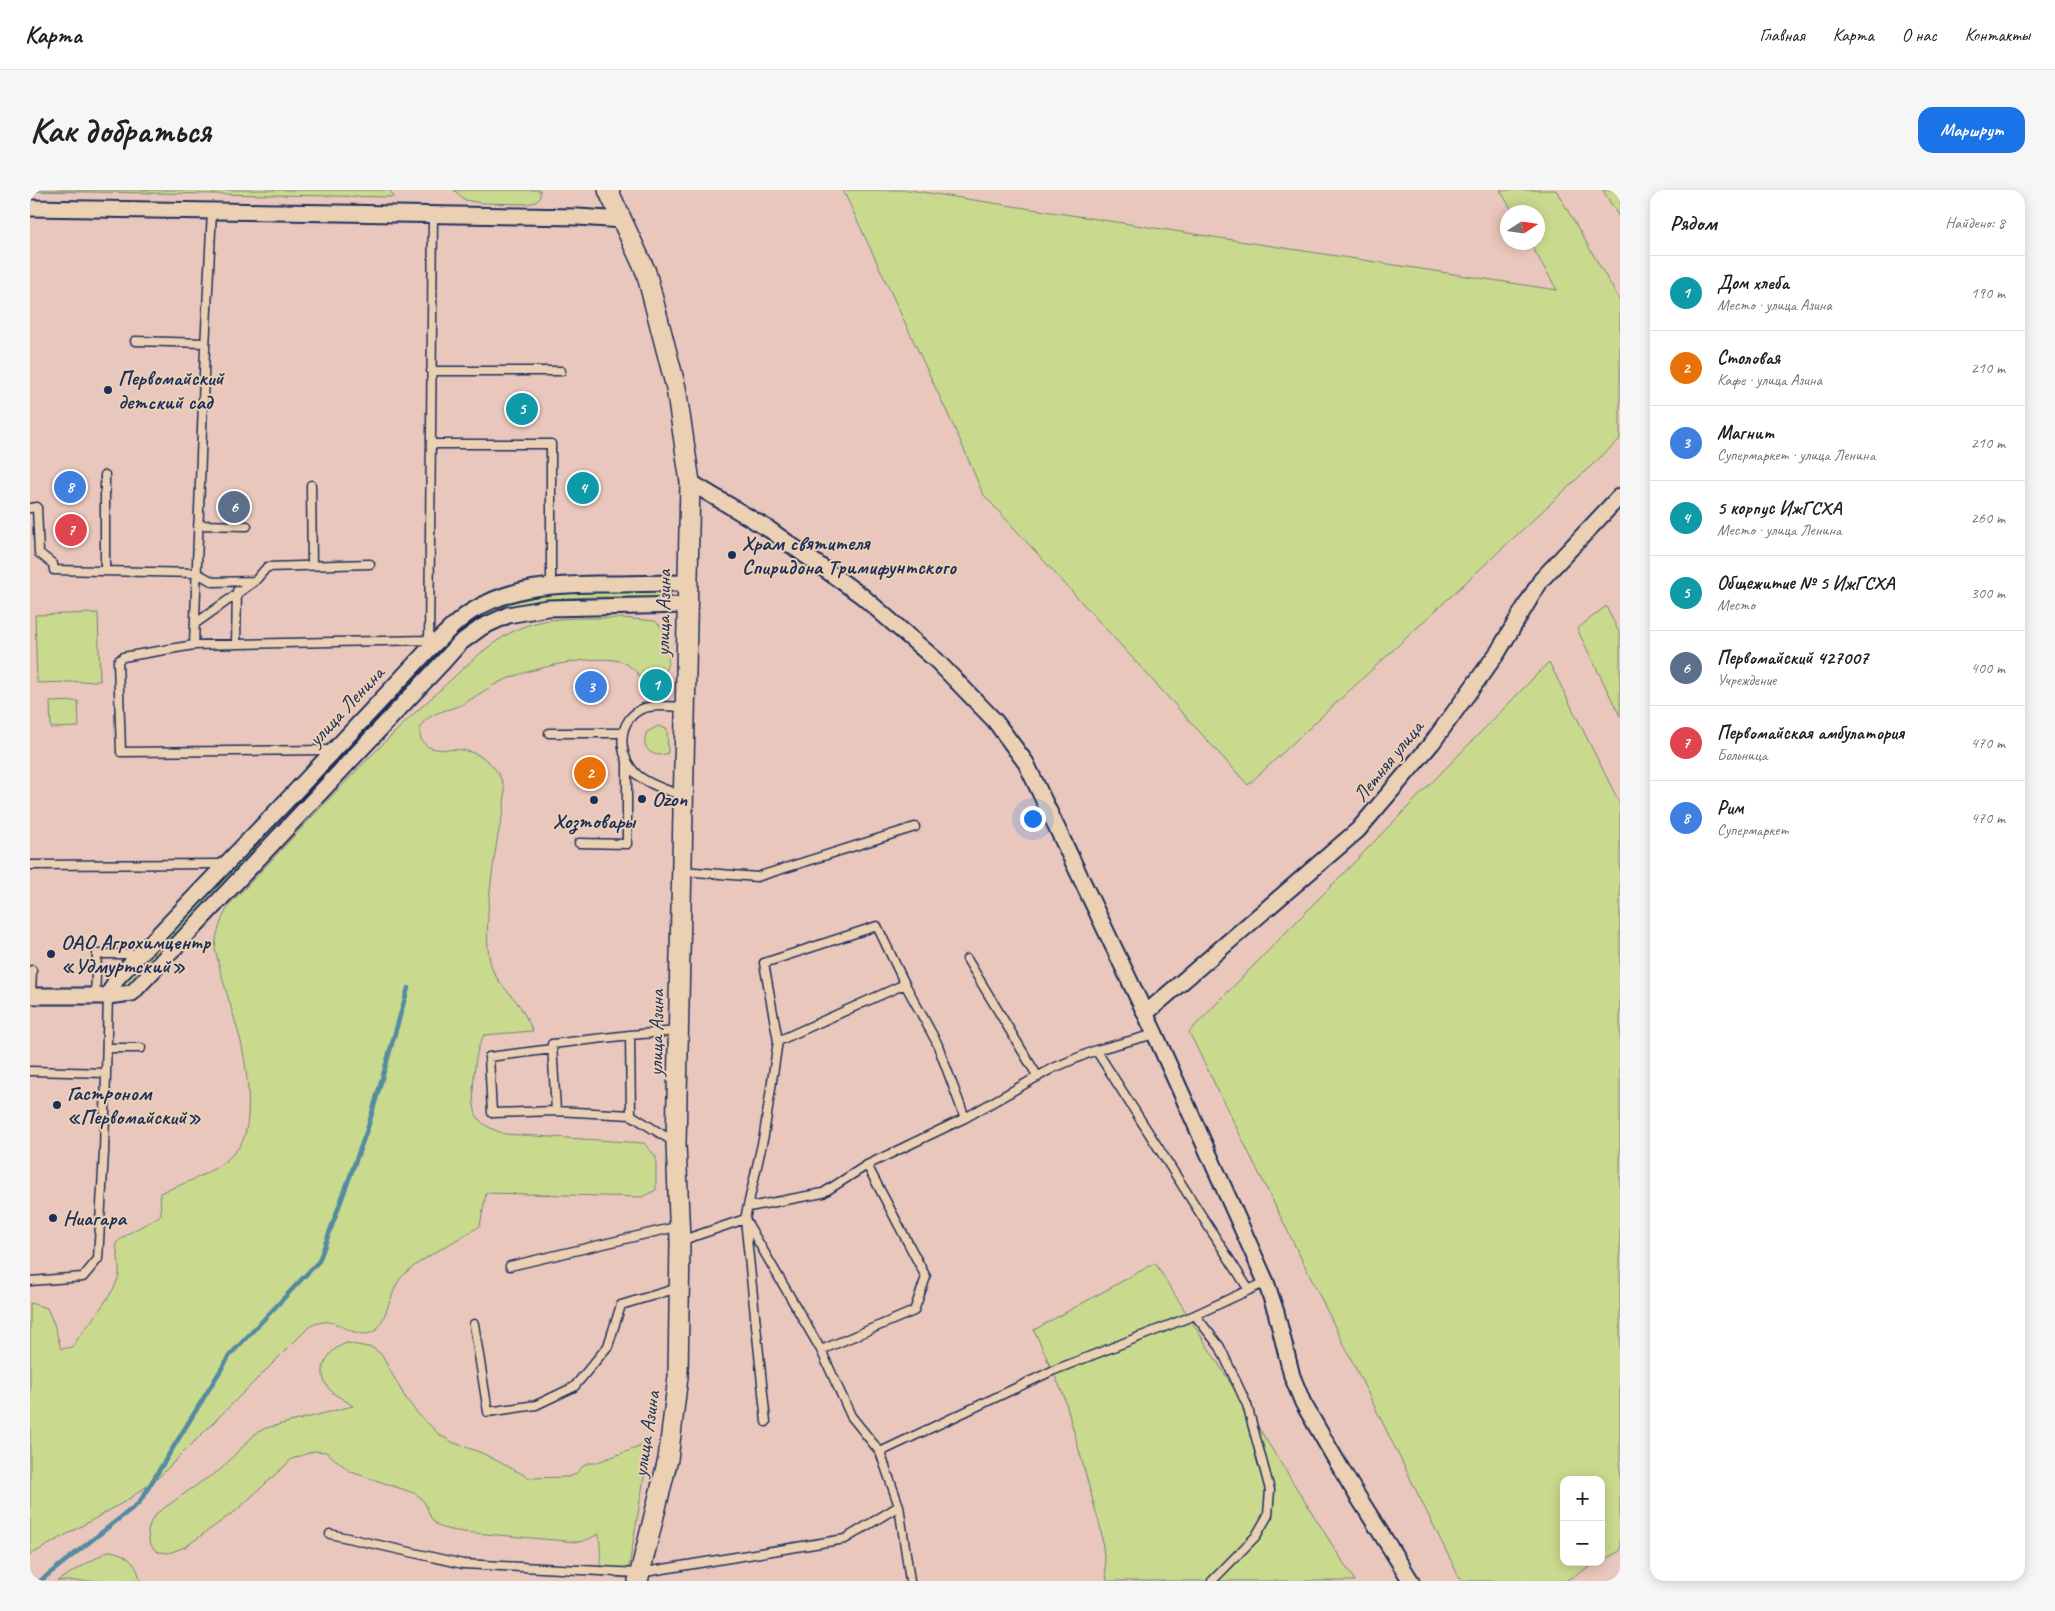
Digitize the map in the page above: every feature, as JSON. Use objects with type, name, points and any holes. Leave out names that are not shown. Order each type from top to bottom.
[{"type":"street","name":"улица Азина","points":[[608,190],[646,272],[676,388],[690,482],[686,583],[676,1144],[680,1233],[678,1377],[668,1459],[638,1577]]},
{"type":"street","points":[[30,208],[623,220]]},
{"type":"street","points":[[690,482],[770,530],[862,596],[937,661],[995,721],[1026,763],[1146,1013],[1266,1282],[1276,1312],[1292,1376],[1303,1403],[1350,1484],[1411,1581]]},
{"type":"street","name":"Летняя улица","points":[[1146,1013],[1358,830],[1432,743],[1498,652],[1541,580],[1620,496]]},
{"type":"street","name":"улица Ленина","points":[[101,996],[335,750],[429,644],[472,611],[527,588],[551,585],[686,583]]},
{"type":"street","name":"улица Ленина","points":[[31,996],[101,996],[132,993],[442,662],[460,644],[482,627],[508,615],[547,608],[686,605]]},
{"type":"lane","points":[[194,645],[205,343],[212,211]]},
{"type":"lane","points":[[335,750],[120,752],[118,661],[123,656],[194,645],[429,644],[433,215]]},
{"type":"lane","points":[[135,341],[205,343]]},
{"type":"lane","points":[[431,371],[561,371]]},
{"type":"lane","points":[[431,444],[551,444],[551,585]]},
{"type":"lane","points":[[105,475],[105,571]]},
{"type":"lane","points":[[311,485],[312,565]]},
{"type":"lane","points":[[30,508],[37,507],[39,554],[52,564],[54,570],[197,573],[213,582],[255,581]]},
{"type":"lane","points":[[198,525],[247,526]]},
{"type":"lane","points":[[196,624],[255,581],[267,567],[370,564]]},
{"type":"lane","points":[[236,644],[237,581]]},
{"type":"lane","points":[[682,796],[639,776],[627,761],[622,748],[623,733],[631,718],[639,710],[650,707],[684,707]]},
{"type":"lane","points":[[549,733],[623,733]]},
{"type":"lane","points":[[579,843],[627,844],[627,761]]},
{"type":"lane","points":[[681,871],[757,877],[915,827]]},
{"type":"lane","points":[[30,865],[226,864]]},
{"type":"lane","points":[[766,1422],[745,1219],[764,1135],[778,1041],[764,963],[877,926],[905,984],[937,1043],[965,1118]]},
{"type":"lane","points":[[30,1281],[83,1277],[98,1258],[107,1048],[97,954],[141,954]]},
{"type":"lane","points":[[967,960],[1038,1077]]},
{"type":"lane","points":[[31,996],[32,970]]},
{"type":"lane","points":[[778,1041],[905,984]]},
{"type":"lane","points":[[556,1111],[552,1044],[679,1031]]},
{"type":"lane","points":[[749,1207],[823,1193],[867,1165],[965,1118],[1051,1069],[1096,1050],[1155,1034]]},
{"type":"lane","points":[[630,1035],[631,1115]]},
{"type":"lane","points":[[107,1048],[141,1048]]},
{"type":"lane","points":[[552,1049],[489,1057],[492,1113],[556,1111],[631,1115],[676,1144]]},
{"type":"lane","points":[[1096,1050],[1249,1290]]},
{"type":"lane","points":[[30,1071],[106,1073]]},
{"type":"lane","points":[[821,1350],[914,1311],[926,1277],[867,1165]]},
{"type":"lane","points":[[510,1266],[745,1219]]},
{"type":"lane","points":[[745,1219],[821,1350],[851,1416],[880,1452],[898,1506],[910,1581]]},
{"type":"lane","points":[[880,1452],[1052,1371],[1195,1315],[1266,1282]]},
{"type":"lane","points":[[474,1324],[488,1412],[536,1404],[574,1386],[596,1363],[608,1346],[621,1304],[680,1287]]},
{"type":"lane","points":[[1195,1315],[1220,1348],[1247,1405],[1270,1490],[1268,1515],[1256,1536],[1212,1581]]},
{"type":"lane","points":[[330,1534],[463,1564],[638,1577],[845,1539],[898,1506]]},
{"type":"green space","points":[[390,190],[394,197],[30,191]]},
{"type":"green space","points":[[454,190],[540,190],[540,197],[536,202],[528,204],[481,203],[465,200]]},
{"type":"green space","points":[[843,190],[909,190],[1557,290],[1534,250],[1545,250],[1545,205],[1509,205],[1500,190],[1556,190],[1620,301],[1620,439],[1248,785],[983,494],[959,438]]},
{"type":"green space","points":[[1603,190],[1620,190],[1620,219]]},
{"type":"green space","points":[[659,588],[660,597],[592,597],[558,599],[525,604],[507,610],[479,624],[129,988],[122,982],[433,653],[476,615],[524,594]]},
{"type":"green space","points":[[1606,606],[1620,634],[1620,716],[1577,629]]},
{"type":"green space","points":[[98,613],[100,681],[37,683],[35,615]]},
{"type":"green space","points":[[623,618],[655,621],[665,634],[668,642],[669,659],[663,675],[658,681],[644,681],[628,665],[614,660],[587,660],[540,668],[495,684],[461,705],[429,717],[421,726],[420,732],[421,739],[430,747],[469,751],[486,760],[499,775],[504,788],[503,811],[489,901],[488,948],[494,973],[500,983],[519,1004],[533,1031],[484,1035],[476,1059],[474,1077],[473,1096],[478,1118],[487,1126],[505,1134],[644,1143],[656,1157],[656,1190],[642,1197],[486,1193],[480,1226],[406,1272],[400,1279],[381,1324],[377,1329],[367,1334],[361,1334],[329,1322],[321,1322],[310,1326],[158,1478],[126,1501],[30,1555],[30,1303],[47,1308],[61,1349],[72,1347],[107,1300],[117,1281],[119,1266],[116,1243],[126,1235],[161,1215],[160,1193],[192,1180],[223,1163],[239,1147],[244,1138],[248,1111],[245,1066],[241,1042],[215,949],[219,926],[229,905],[386,741],[480,653],[513,631],[549,620]]},
{"type":"green space","points":[[1549,662],[1620,804],[1620,1551],[1605,1559],[1605,1476],[1560,1476],[1560,1566],[1592,1566],[1565,1581],[1461,1581],[1189,1032]]},
{"type":"green space","points":[[78,701],[79,727],[51,728],[50,702]]},
{"type":"green space","points":[[658,726],[667,729],[668,753],[662,755],[649,751],[645,743],[647,732]]},
{"type":"green space","points":[[1155,1263],[1355,1581],[1107,1581],[1101,1530],[1064,1396],[1034,1330]]},
{"type":"green space","points":[[347,1343],[373,1348],[381,1354],[405,1397],[417,1413],[440,1435],[452,1442],[482,1453],[530,1478],[568,1477],[576,1474],[588,1463],[595,1463],[650,1443],[627,1578],[602,1576],[599,1534],[577,1542],[463,1532],[444,1528],[435,1523],[423,1500],[414,1493],[351,1472],[326,1452],[314,1451],[292,1459],[237,1510],[185,1547],[169,1553],[158,1552],[153,1548],[149,1541],[148,1531],[151,1521],[157,1513],[219,1471],[256,1433],[266,1428],[353,1406],[330,1390],[323,1376],[325,1362],[329,1356],[334,1350]]},
{"type":"green space","points":[[108,1551],[125,1556],[130,1560],[137,1569],[140,1581],[57,1581]]},
{"type":"waterway","points":[[40,1581],[139,1503],[230,1355],[319,1261],[368,1127],[408,988]]},
{"type":"place","name":"Первомайский детский сад","points":[[108,390]]},
{"type":"place","name":"Общежитие № 5 ИжГСХА","points":[[522,409]]},
{"type":"place","name":"Рим","points":[[70,487]]},
{"type":"place","name":"5 корпус ИжГСХА","points":[[583,488]]},
{"type":"place","name":"Первомайский 427007","points":[[234,507]]},
{"type":"place","name":"Первомайская амбулатория","points":[[71,530]]},
{"type":"place","name":"Храм святителя Спиридона Тримифунтского","points":[[732,555]]},
{"type":"place","name":"Дом хлеба","points":[[656,685]]},
{"type":"place","name":"Магнит","points":[[591,687]]},
{"type":"place","name":"Столовая","points":[[590,773]]},
{"type":"place","name":"Ozon","points":[[642,799]]},
{"type":"place","name":"Хозтовары","points":[[594,800]]},
{"type":"place","name":"ОАО Агрохимцентр «Удмуртский»","points":[[51,954]]},
{"type":"place","name":"Гастроном «Первомайский»","points":[[57,1105]]},
{"type":"place","name":"Ниагара","points":[[53,1218]]}]
